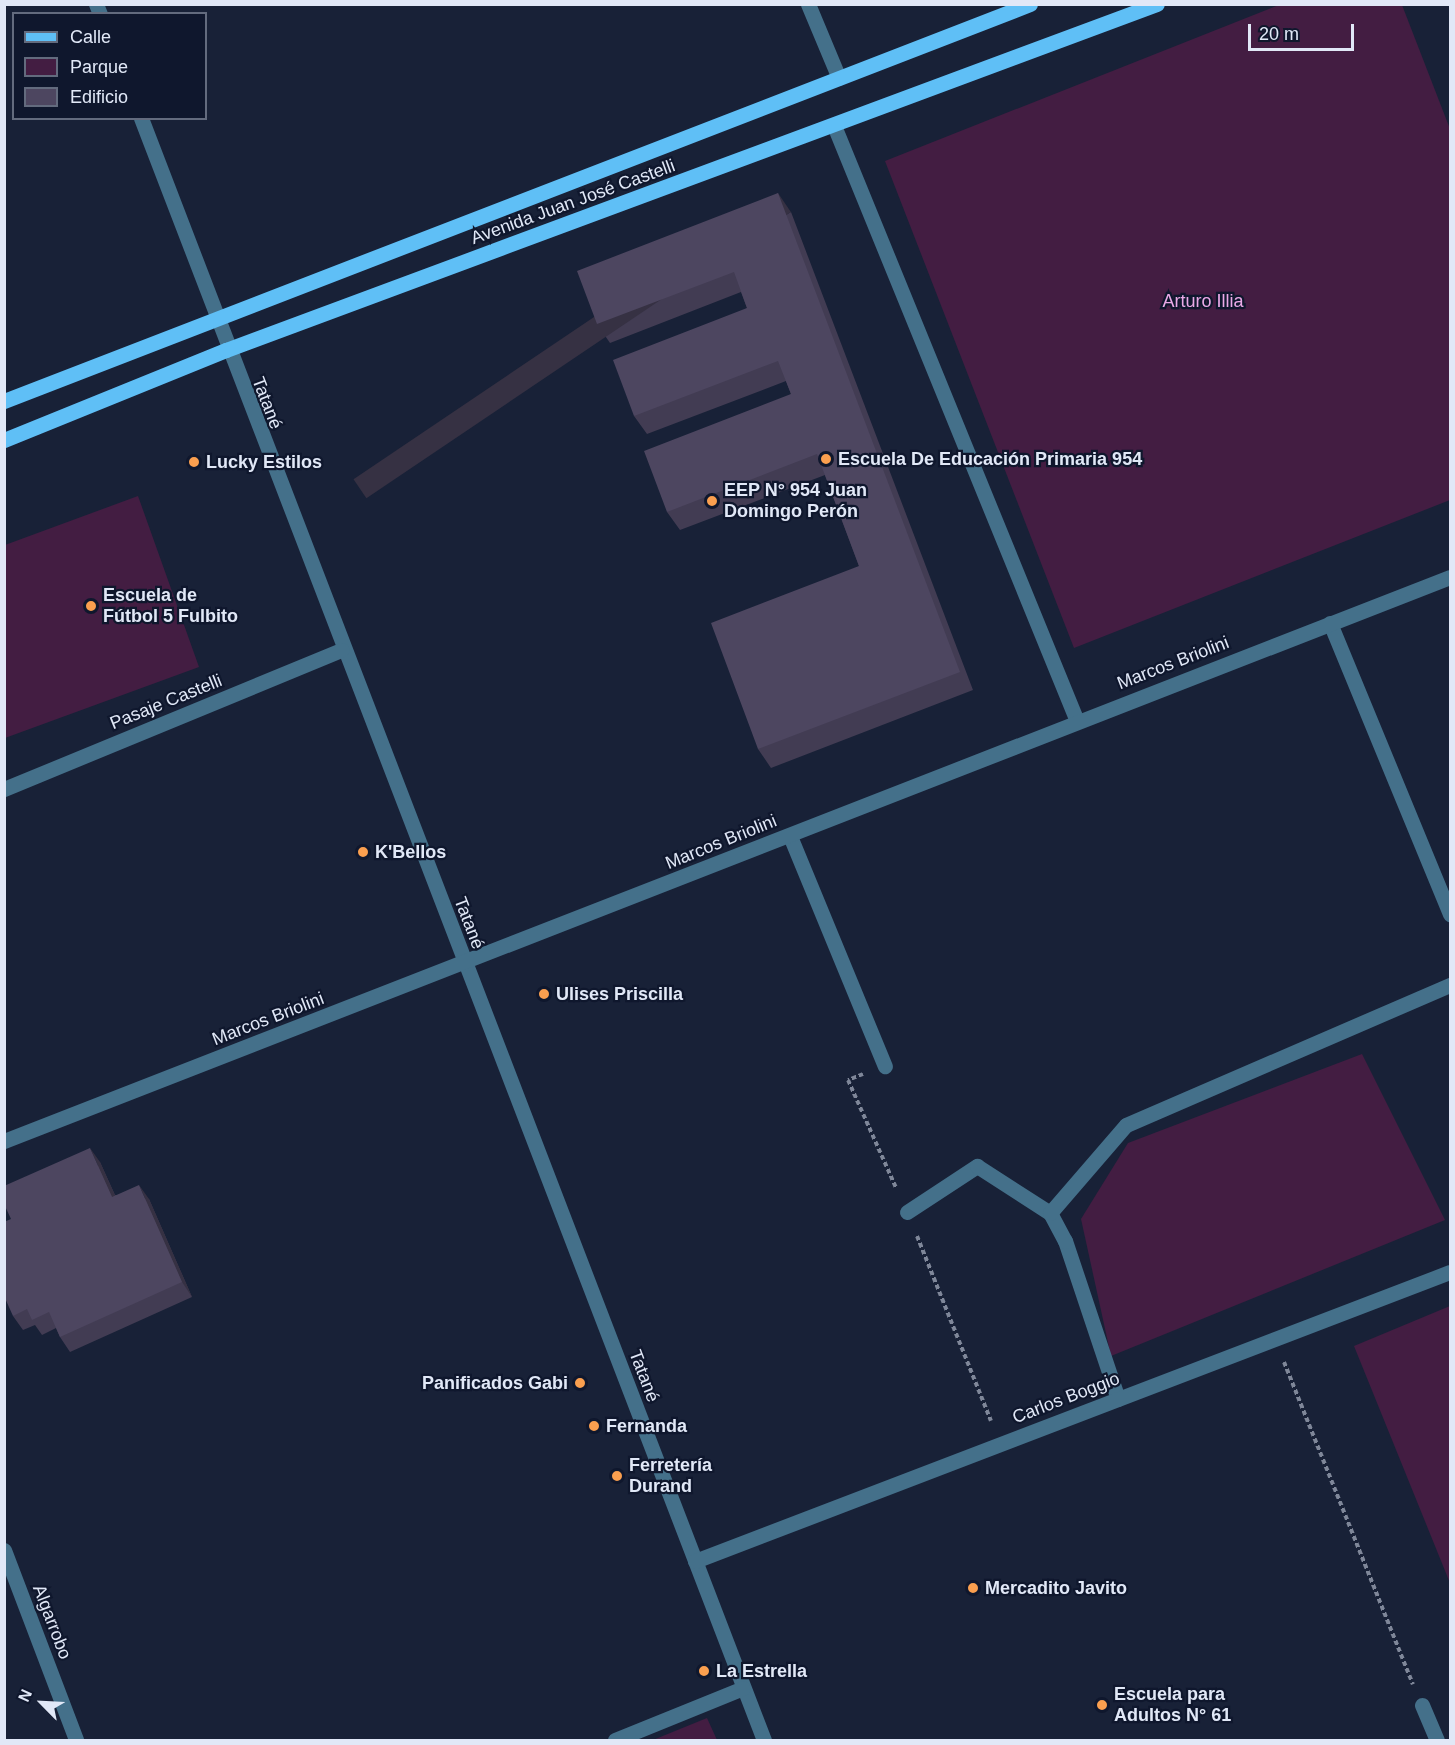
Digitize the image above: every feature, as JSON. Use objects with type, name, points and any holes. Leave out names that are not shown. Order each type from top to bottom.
[{"type":"main road","name":"Avenida Juan José Castelli","points":[[4,400],[219,319],[1030,4]]},
{"type":"main road","name":"Avenida Juan José Castelli","points":[[4,440],[226,350],[835,128],[1157,4]]},
{"type":"street","points":[[808,4],[839,78]]},
{"type":"street","name":"Tatané","points":[[142,120],[219,319],[226,350],[764,1740]]},
{"type":"street","points":[[835,128],[1077,722]]},
{"type":"street","name":"Marcos Briolini","points":[[4,1141],[464,965],[1450,577]]},
{"type":"street","points":[[1330,623],[1450,914]]},
{"type":"street","name":"Pasaje Castelli","points":[[4,789],[342,650]]},
{"type":"street","points":[[790,836],[885,1066]]},
{"type":"street","points":[[1050,1213],[1126,1125],[1450,985]]},
{"type":"street","points":[[907,1212],[977,1166],[1050,1213],[1065,1241],[1118,1399]]},
{"type":"street","name":"Carlos Boggio","points":[[694,1561],[1450,1272]]},
{"type":"street","name":"Algarrobo","points":[[4,1550],[76,1740]]},
{"type":"street","points":[[615,1740],[743,1688]]},
{"type":"street","points":[[1422,1705],[1437,1740]]},
{"type":"path","points":[[885,1066],[848,1080],[907,1212],[1001,1444]]},
{"type":"path","points":[[1275,1339],[1422,1705]]},
{"type":"green space","name":"Arturo Illia","points":[[1279,5],[1402,5],[1450,129],[1450,500],[1074,648],[885,161]]},
{"type":"green space","name":"Escuela de Fútbol 5 Fulbito","points":[[138,496],[199,667],[5,738],[5,545]]},
{"type":"green space","points":[[1362,1054],[1445,1220],[1111,1356],[1081,1219],[1128,1143]]},
{"type":"green space","points":[[1450,1306],[1450,1583],[1354,1346]]},
{"type":"green space","points":[[707,1718],[717,1740],[653,1740]]},
{"type":"building","name":"EEP N° 954 Juan Domingo Perón","points":[[778,193],[960,672],[758,749],[711,623],[859,566],[817,454],[667,512],[644,451],[791,394],[778,361],[634,416],[613,360],[747,308],[734,272],[597,324],[577,271]]},
{"type":"building","points":[[90,1148],[112,1197],[139,1185],[182,1282],[60,1337],[49,1312],[32,1320],[27,1309],[13,1316],[4,1296],[4,1222],[11,1219],[4,1204],[4,1186]]},
{"type":"place","name":"Escuela De Educación Primaria 954","points":[[826,459]]},
{"type":"place","name":"Lucky Estilos","points":[[194,462]]},
{"type":"place","name":"EEP N° 954 Juan Domingo Perón","points":[[712,501]]},
{"type":"place","name":"Escuela de Fútbol 5 Fulbito","points":[[91,606]]},
{"type":"place","name":"K'Bellos","points":[[363,852]]},
{"type":"place","name":"Ulises Priscilla","points":[[544,994]]},
{"type":"place","name":"Panificados Gabi","points":[[580,1383]]},
{"type":"place","name":"Fernanda","points":[[594,1426]]},
{"type":"place","name":"Ferretería Durand","points":[[617,1476]]},
{"type":"place","name":"Mercadito Javito","points":[[973,1588]]},
{"type":"place","name":"La Estrella","points":[[704,1671]]},
{"type":"place","name":"Escuela para Adultos N° 61","points":[[1102,1705]]}]
